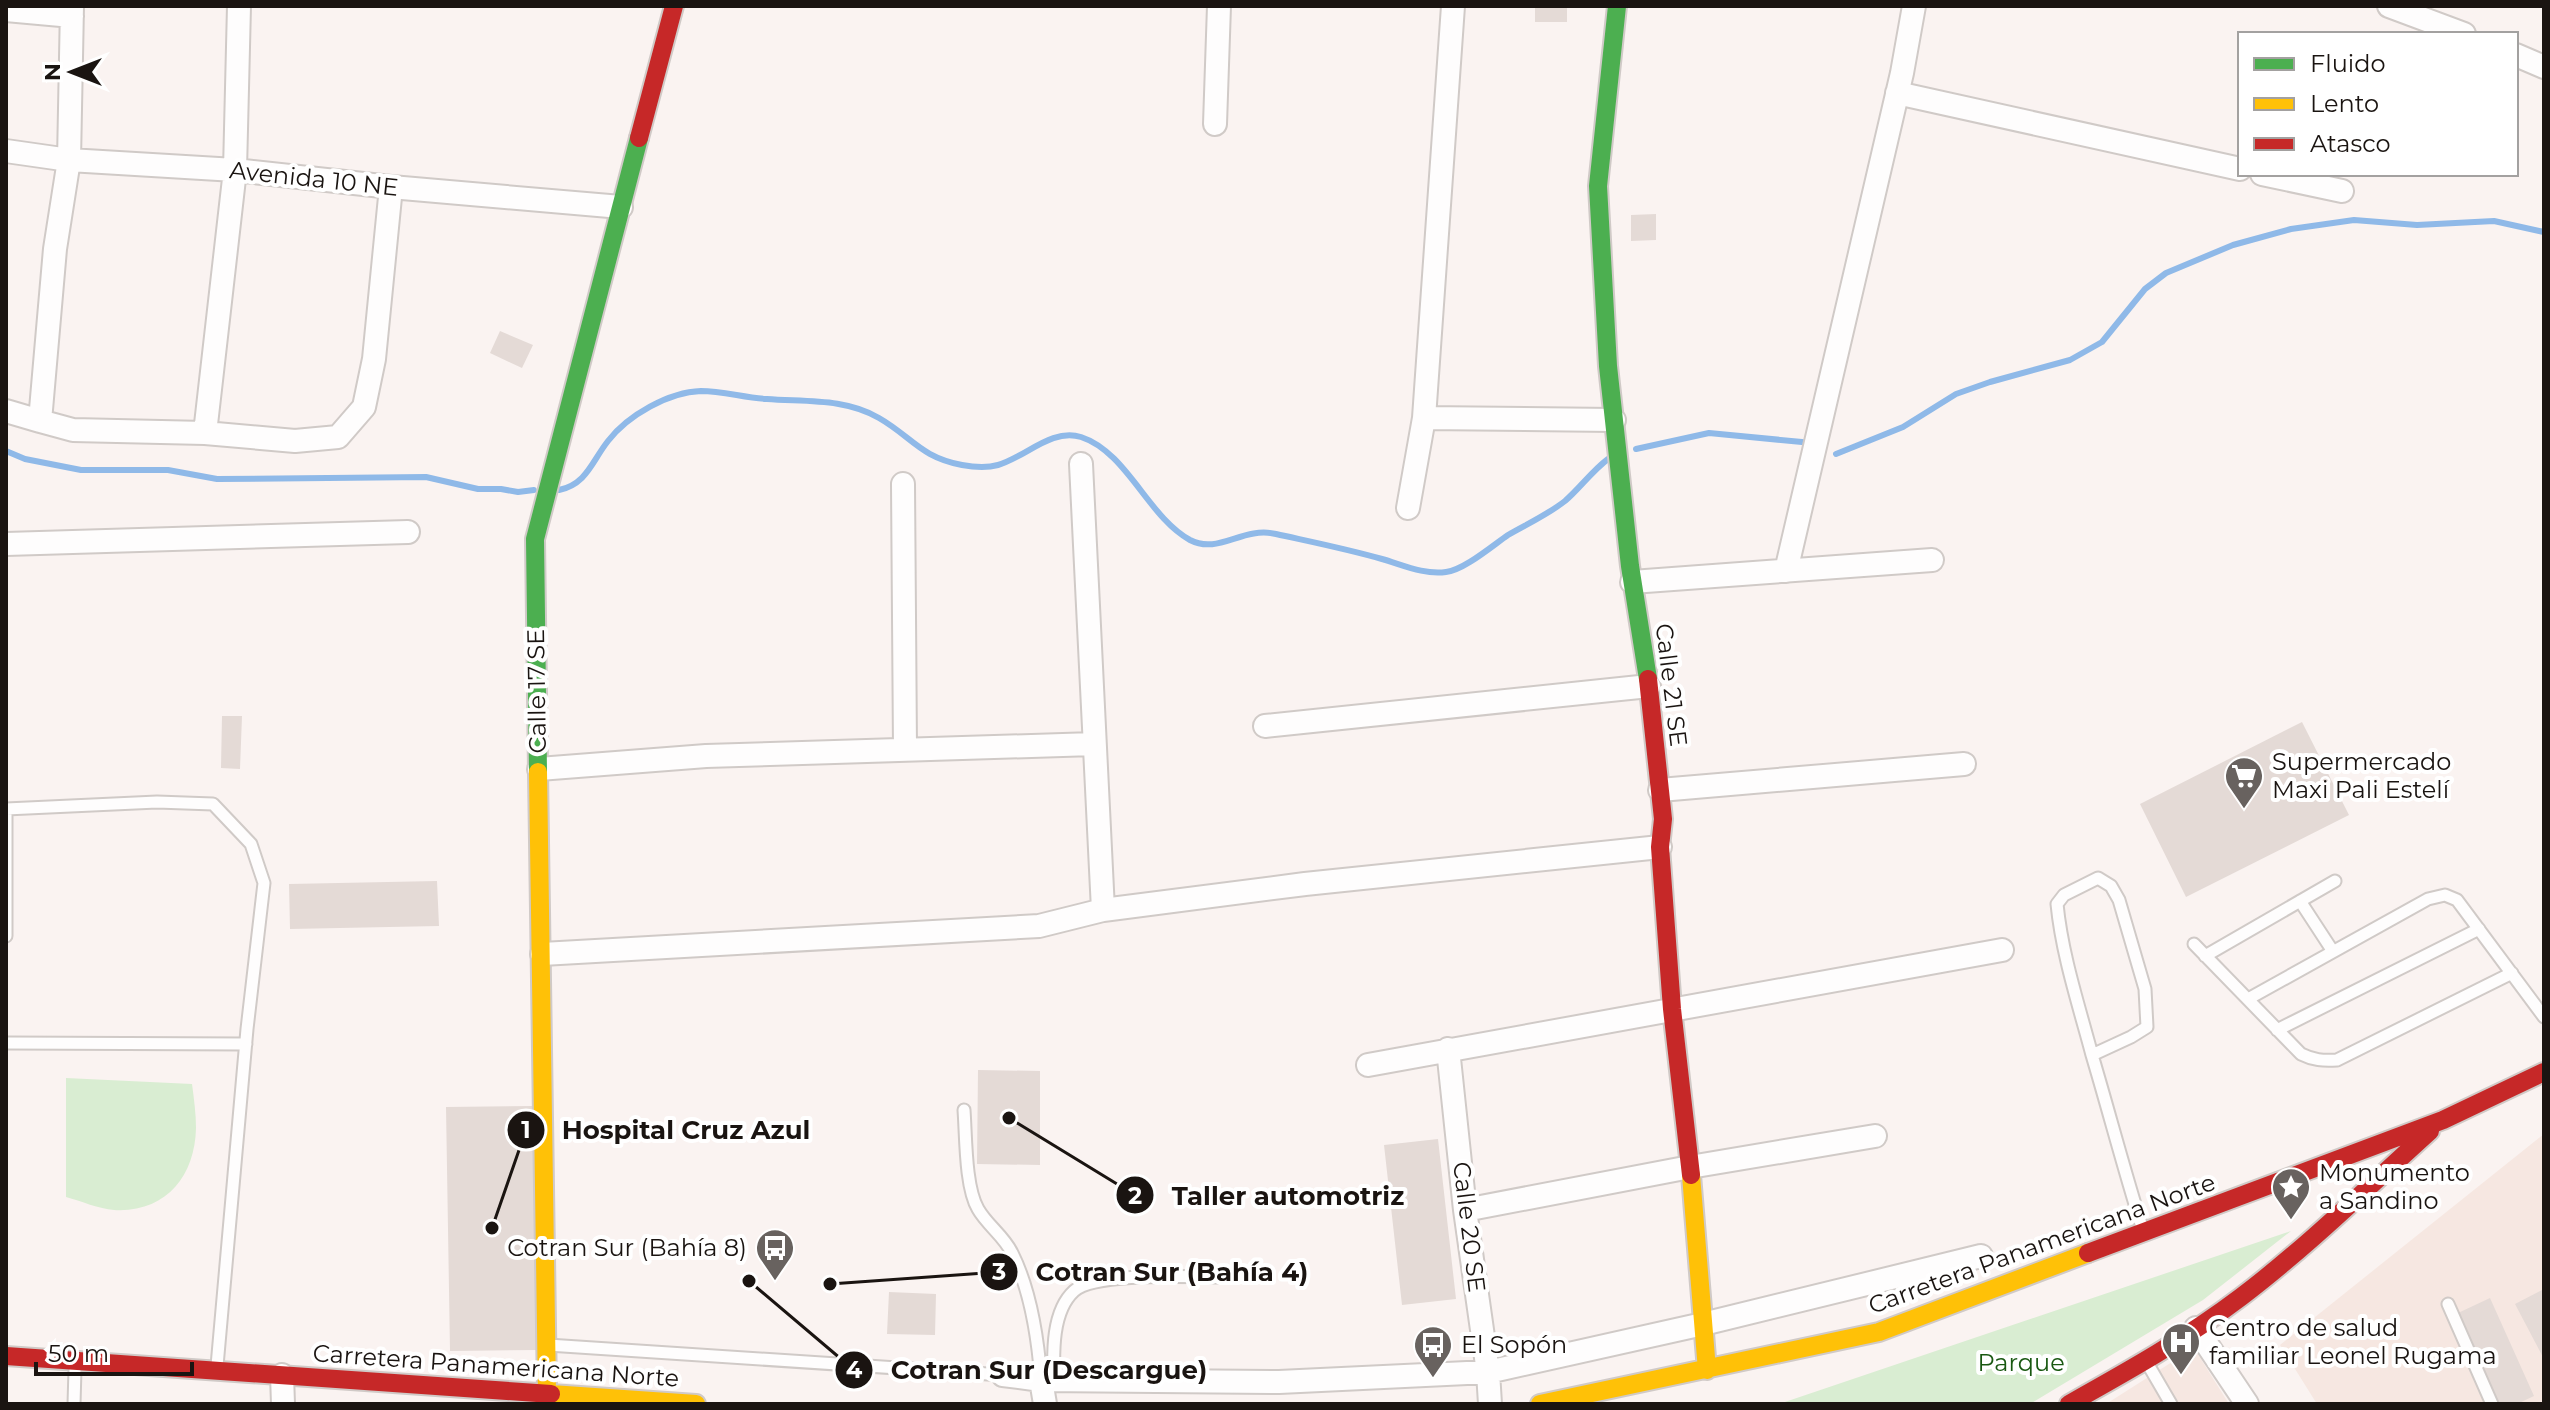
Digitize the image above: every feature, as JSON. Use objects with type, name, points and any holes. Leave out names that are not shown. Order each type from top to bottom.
[{"type":"main road","name":"Calle 17 SE","points":[[547,1395],[535,539],[674,6]]},
{"type":"main road","name":"Calle 21 SE","points":[[1617,6],[1598,186],[1608,366],[1663,819],[1660,847],[1672,1009],[1690,1167],[1707,1370]]},
{"type":"main road","name":"Carretera Panamericana Norte","points":[[1540,1404],[1879,1332],[2443,1120],[2544,1072]]},
{"type":"main road","points":[[2069,1404],[2196,1328],[2261,1281],[2443,1120]]},
{"type":"main road","name":"Carretera Panamericana Norte","points":[[6,1356],[547,1395],[580,1400],[696,1404]]},
{"type":"street","points":[[205,433],[235,170],[239,6]]},
{"type":"street","points":[[1215,124],[1219,6]]},
{"type":"street","points":[[1408,508],[1424,418],[1453,6]]},
{"type":"street","points":[[1786,571],[1897,93],[1914,6]]},
{"type":"street","points":[[2389,6],[2418,10],[2460,32]]},
{"type":"street","points":[[6,10],[72,11],[69,160],[55,249],[40,421]]},
{"type":"street","points":[[2518,56],[2544,67]]},
{"type":"street","points":[[1897,93],[2238,169]]},
{"type":"street","name":"Avenida 10 NE","points":[[6,151],[69,160],[235,170],[621,207]]},
{"type":"street","points":[[2271,176],[2342,191]]},
{"type":"street","points":[[6,411],[73,430],[205,433],[295,441],[338,437],[364,407],[374,359],[391,187]]},
{"type":"street","points":[[1424,418],[1614,420]]},
{"type":"street","points":[[1081,464],[1103,910]]},
{"type":"street","points":[[903,484],[905,748]]},
{"type":"street","points":[[6,544],[408,532]]},
{"type":"street","points":[[1632,582],[1932,560]]},
{"type":"street","points":[[1265,726],[1649,686]]},
{"type":"street","points":[[539,769],[706,756],[1094,744]]},
{"type":"street","points":[[1660,790],[1964,764]]},
{"type":"street","points":[[542,954],[1039,926],[1103,910],[1305,884],[1660,847]]},
{"type":"street","points":[[1368,1065],[2002,950]]},
{"type":"street","name":"Calle 20 SE","points":[[1448,1049],[1490,1404]]},
{"type":"street","points":[[1465,1210],[1875,1136]]},
{"type":"street","points":[[1003,1375],[1048,1380],[1279,1382],[1488,1372],[1703,1324],[1981,1256]]},
{"type":"street","points":[[2196,1328],[2247,1404]]},
{"type":"street","points":[[282,1375],[283,1404]]},
{"type":"street","points":[[1045,1404],[1048,1380]]},
{"type":"lane","points":[[6,936],[6,809],[157,802],[213,804],[251,844],[264,883],[216,1370]]},
{"type":"lane","points":[[2092,1055],[2147,1027],[2148,1008],[2119,900],[2111,886],[2098,878],[2064,895],[2057,904],[2078,1003],[2092,1055],[2143,1232]]},
{"type":"lane","points":[[2205,956],[2335,881]]},
{"type":"lane","points":[[2248,999],[2428,899],[2445,895],[2457,900],[2544,1017]]},
{"type":"lane","points":[[2300,901],[2332,950]]},
{"type":"lane","points":[[2277,1030],[2479,929]]},
{"type":"lane","points":[[2194,944],[2301,1054],[2311,1059],[2337,1060],[2512,973]]},
{"type":"lane","points":[[6,1043],[246,1044]]},
{"type":"lane","points":[[964,1110],[971,1184],[977,1208],[997,1229],[1012,1253],[1048,1380]]},
{"type":"lane","points":[[1048,1380],[1059,1316],[1077,1288],[1105,1279],[1223,1277]]},
{"type":"lane","points":[[2448,1304],[2492,1404]]},
{"type":"lane","points":[[547,1345],[1003,1375]]},
{"type":"lane","points":[[2145,1360],[2171,1404]]},
{"type":"lane","points":[[74,1404],[75,1361]]},
{"type":"shaded area","points":[[2544,1134],[2544,1404],[2317,1404],[2280,1345]]},
{"type":"shaded area","name":"Centro de salud familiar Leonel Rugama","points":[[2194,1348],[2229,1404],[2106,1404]]},
{"type":"green space","points":[[66,1078],[192,1084],[196,1123],[194,1146],[190,1162],[174,1188],[148,1205],[132,1209],[96,1207],[66,1197]]},
{"type":"green space","name":"Parque","points":[[2291,1231],[2203,1300],[2030,1404],[1779,1404]]},
{"type":"building","points":[[1535,6],[1567,6],[1567,22],[1535,22]]},
{"type":"building","points":[[1656,214],[1656,240],[1631,241],[1631,215]]},
{"type":"building","points":[[500,331],[533,345],[522,368],[490,353]]},
{"type":"building","points":[[222,716],[242,716],[240,769],[221,768]]},
{"type":"building","name":"Supermercado Maxi Pali Estelí","points":[[2302,722],[2349,815],[2186,897],[2140,804]]},
{"type":"building","points":[[437,881],[439,926],[290,929],[289,884]]},
{"type":"building","points":[[978,1070],[1040,1071],[1040,1165],[977,1164]]},
{"type":"building","points":[[533,1106],[537,1350],[450,1351],[446,1107]]},
{"type":"building","points":[[1438,1139],[1456,1299],[1402,1305],[1384,1145]]},
{"type":"building","points":[[2544,1289],[2544,1359],[2515,1304]]},
{"type":"building","points":[[889,1292],[936,1294],[935,1335],[887,1334]]},
{"type":"building","points":[[2490,1298],[2534,1396],[2517,1404],[2499,1404],[2458,1313]]},
{"type":"waterway","points":[[1836,454],[1903,427],[1956,394],[2070,360],[2102,342],[2145,289],[2166,273],[2233,245],[2291,229],[2354,220],[2417,225],[2494,221],[2544,232]]},
{"type":"waterway","points":[[559,490],[583,477],[616,431],[638,414],[663,400],[689,392],[709,391],[852,407],[879,418],[926,452],[966,466],[998,465],[1059,436],[1081,437],[1112,456],[1162,516],[1190,540],[1211,544],[1252,534],[1276,534],[1438,573],[1461,567],[1558,506],[1608,459]]},
{"type":"waterway","points":[[1636,449],[1709,433],[1802,442]]},
{"type":"waterway","points":[[6,451],[25,459],[81,470],[168,470],[217,479],[426,477],[478,489],[534,490]]},
{"type":"traffic: fast","points":[[1617,6],[1598,186],[1608,366],[1630,566],[1648,679]]},
{"type":"traffic: fast","points":[[538,772],[535,539],[639,138]]},
{"type":"traffic: slow","points":[[538,772],[547,1395]]},
{"type":"traffic: slow","points":[[1691,1175],[1707,1370]]},
{"type":"traffic: slow","points":[[1540,1404],[1879,1332],[2088,1253]]},
{"type":"traffic: slow","points":[[551,1394],[696,1404]]},
{"type":"traffic: jam","points":[[639,138],[674,6]]},
{"type":"traffic: jam","points":[[1648,679],[1663,819],[1660,847],[1672,1009],[1691,1175]]},
{"type":"traffic: jam","points":[[2088,1253],[2443,1120],[2544,1072]]},
{"type":"traffic: jam","points":[[2069,1404],[2178,1340],[2241,1297],[2314,1237],[2430,1131]]},
{"type":"traffic: jam","points":[[6,1356],[551,1394]]},
{"type":"place","name":"Supermercado Maxi Pali Estelí","points":[[2244,810]]},
{"type":"place","name":"Taller automotriz","points":[[1009,1118]]},
{"type":"place","name":"Monumento a Sandino","points":[[2291,1221]]},
{"type":"place","name":"Hospital Cruz Azul","points":[[492,1228]]},
{"type":"place","name":"Cotran Sur (Descargue)","points":[[749,1281]]},
{"type":"place","name":"Cotran Sur (Bahía 8)","points":[[775,1282]]},
{"type":"place","name":"Cotran Sur (Bahía 4)","points":[[830,1284]]},
{"type":"place","name":"Centro de salud familiar Leonel Rugama","points":[[2181,1376]]},
{"type":"place","name":"El Sopón","points":[[1433,1379]]}]
